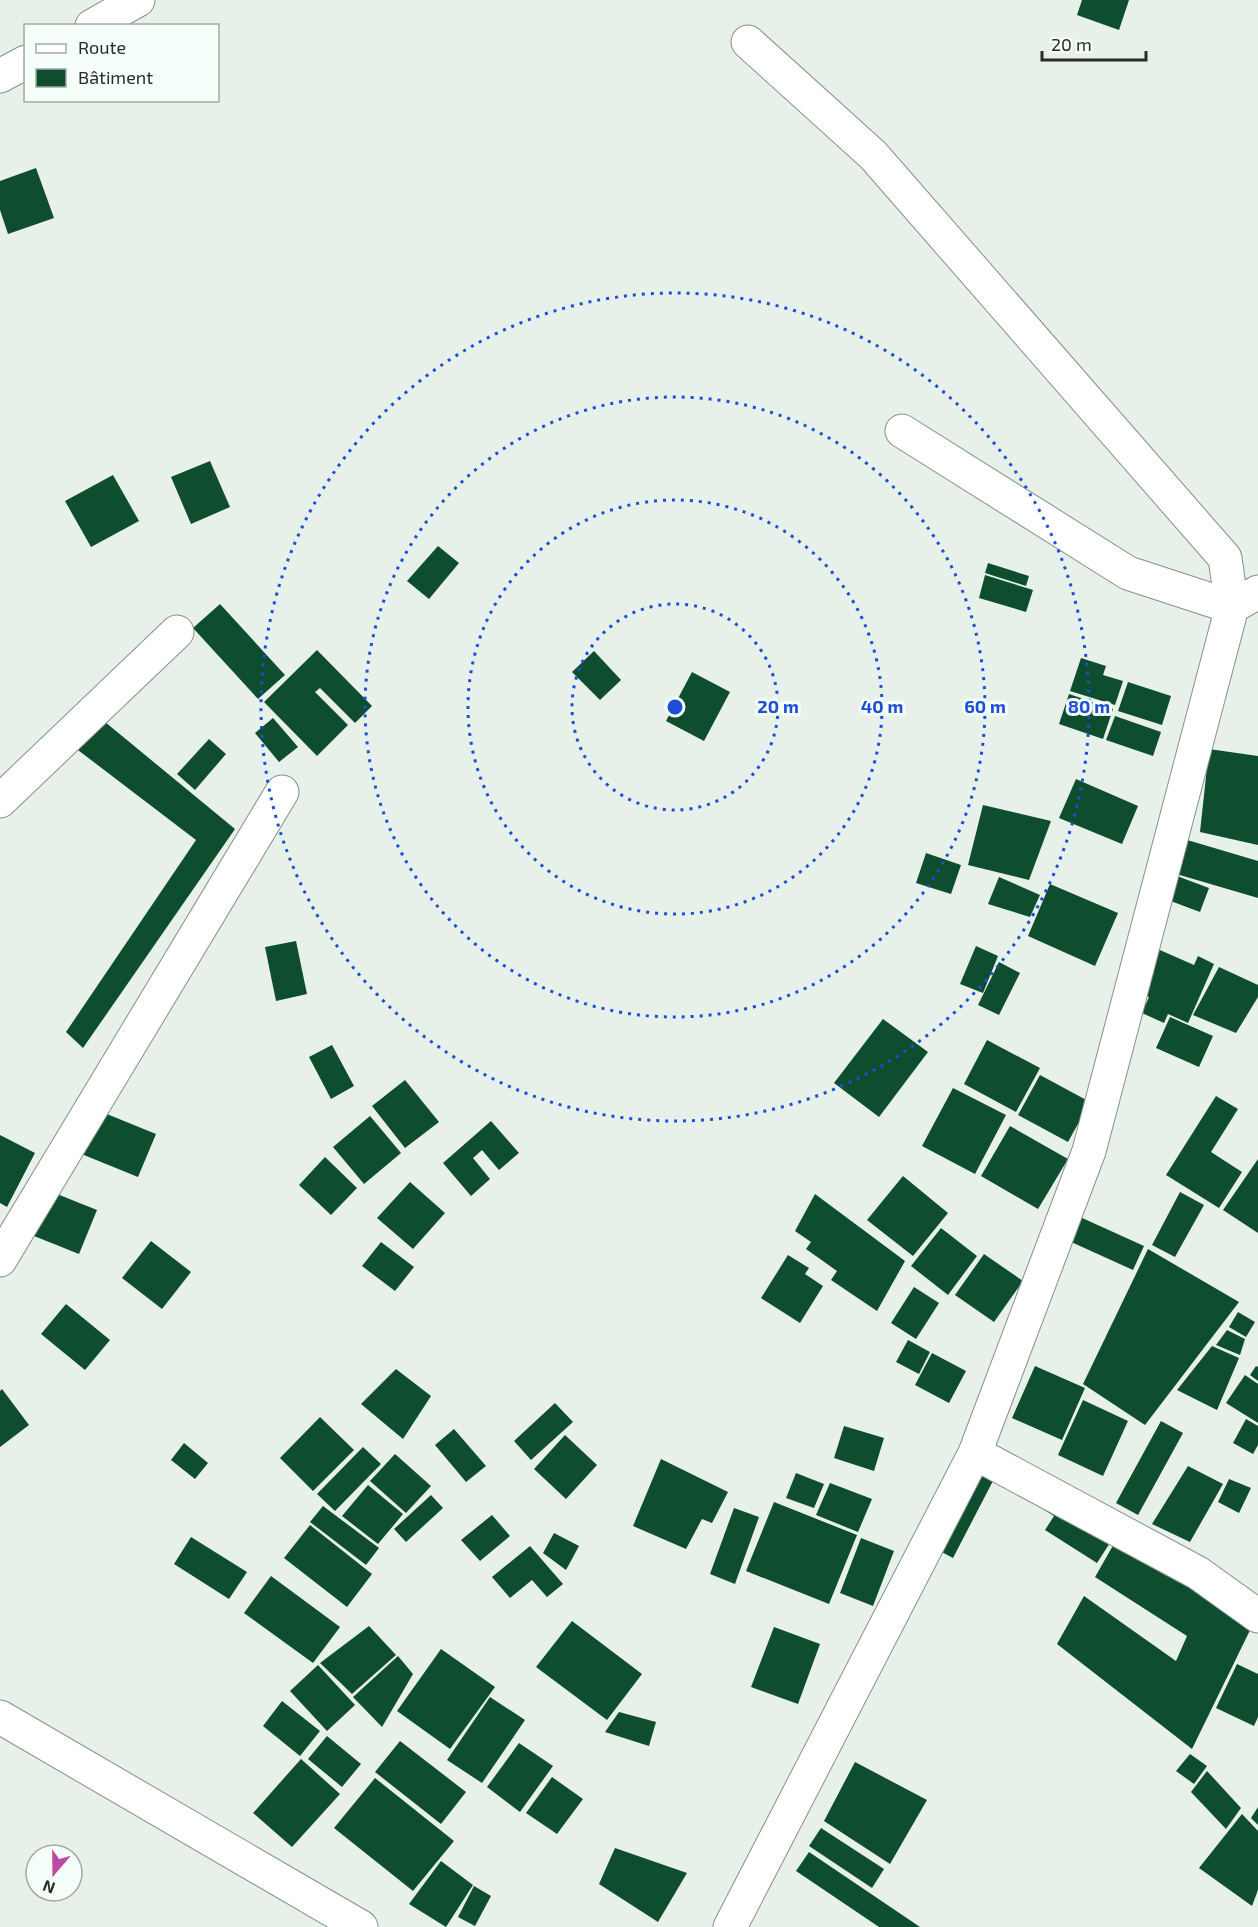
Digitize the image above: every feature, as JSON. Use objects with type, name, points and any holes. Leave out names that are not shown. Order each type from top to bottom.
[{"type":"street","points":[[96,24],[138,0]]},
{"type":"street","points":[[730,1927],[975,1453],[1089,1151],[1245,599],[1225,558],[873,154],[748,42]]},
{"type":"street","points":[[0,76],[24,63]]},
{"type":"street","points":[[902,431],[1128,573],[1245,599]]},
{"type":"street","points":[[0,801],[177,632]]},
{"type":"street","points":[[0,1260],[282,792]]},
{"type":"street","points":[[975,1453],[1198,1573],[1258,1616]]},
{"type":"street","points":[[0,1717],[361,1927]]},
{"type":"building","points":[[1082,0],[1129,0],[1119,30],[1077,15]]},
{"type":"building","points":[[36,168],[54,218],[8,234],[0,210],[0,181]]},
{"type":"building","points":[[210,461],[230,507],[191,524],[171,477]]},
{"type":"building","points":[[113,475],[139,521],[91,547],[65,501]]},
{"type":"building","points":[[438,546],[459,563],[429,599],[407,581]]},
{"type":"building","points":[[988,563],[1029,576],[1026,586],[985,573]]},
{"type":"building","points":[[985,575],[1033,590],[1026,612],[979,598]]},
{"type":"building","points":[[220,604],[285,675],[258,699],[193,628]]},
{"type":"building","points":[[317,650],[372,706],[355,723],[320,688],[315,692],[348,725],[317,756],[264,702]]},
{"type":"building","points":[[594,651],[621,680],[600,700],[572,672]]},
{"type":"building","points":[[1081,658],[1106,666],[1103,675],[1123,681],[1115,705],[1070,691]]},
{"type":"building","points":[[692,672],[730,692],[704,741],[666,721]]},
{"type":"building","points":[[1128,682],[1171,696],[1162,725],[1118,711]]},
{"type":"building","points":[[1069,694],[1113,709],[1103,739],[1059,724]]},
{"type":"building","points":[[1115,716],[1161,732],[1153,756],[1106,740]]},
{"type":"building","points":[[99,717],[235,829],[83,1048],[66,1032],[196,840],[74,747]]},
{"type":"building","points":[[273,718],[298,747],[279,762],[255,733]]},
{"type":"building","points":[[209,739],[226,754],[195,790],[177,774]]},
{"type":"building","points":[[1209,749],[1258,756],[1258,845],[1200,832]]},
{"type":"building","points":[[1076,779],[1138,806],[1122,844],[1059,818]]},
{"type":"building","points":[[983,805],[1051,821],[1029,880],[968,865]]},
{"type":"building","points":[[1184,839],[1258,861],[1258,898],[1173,873]]},
{"type":"building","points":[[926,853],[961,865],[951,894],[916,883]]},
{"type":"building","points":[[1177,876],[1209,888],[1200,912],[1168,900]]},
{"type":"building","points":[[999,877],[1040,895],[1030,917],[988,904]]},
{"type":"building","points":[[1050,884],[1118,913],[1095,966],[1028,936]]},
{"type":"building","points":[[296,941],[307,994],[276,1001],[265,947]]},
{"type":"building","points":[[976,946],[998,956],[983,993],[960,984]]},
{"type":"building","points":[[1153,947],[1194,965],[1198,956],[1214,964],[1188,1023],[1168,1014],[1164,1023],[1142,1013],[1149,997],[1140,994],[1148,986],[1154,973],[1144,969]]},
{"type":"building","points":[[999,962],[1020,973],[999,1015],[978,1005]]},
{"type":"building","points":[[1219,967],[1258,985],[1258,997],[1236,1033],[1193,1015]]},
{"type":"building","points":[[1170,1017],[1213,1036],[1199,1067],[1156,1048]]},
{"type":"building","points":[[883,1019],[928,1052],[879,1117],[834,1083]]},
{"type":"building","points":[[987,1040],[1040,1068],[1016,1112],[964,1084]]},
{"type":"building","points":[[332,1045],[354,1086],[331,1099],[309,1057]]},
{"type":"building","points":[[1040,1075],[1090,1102],[1068,1142],[1018,1115]]},
{"type":"building","points":[[405,1080],[439,1122],[405,1148],[372,1106]]},
{"type":"building","points":[[953,1088],[1006,1115],[975,1174],[922,1146]]},
{"type":"building","points":[[1216,1096],[1238,1109],[1211,1152],[1242,1172],[1219,1208],[1166,1175]]},
{"type":"building","points":[[97,1110],[156,1134],[138,1177],[79,1153]]},
{"type":"building","points":[[370,1116],[401,1153],[364,1184],[333,1147]]},
{"type":"building","points":[[491,1121],[519,1153],[499,1170],[482,1150],[473,1158],[490,1179],[471,1196],[443,1163]]},
{"type":"building","points":[[1010,1126],[1068,1159],[1038,1209],[981,1176]]},
{"type":"building","points":[[0,1135],[35,1153],[7,1207],[0,1203]]},
{"type":"building","points":[[325,1157],[357,1188],[331,1215],[299,1185]]},
{"type":"building","points":[[1258,1159],[1258,1233],[1223,1210]]},
{"type":"building","points":[[903,1176],[948,1213],[913,1256],[867,1220]]},
{"type":"building","points":[[410,1182],[445,1213],[413,1249],[377,1218]]},
{"type":"building","points":[[52,1192],[97,1210],[79,1254],[34,1236]]},
{"type":"building","points":[[1180,1192],[1204,1205],[1175,1257],[1152,1245]]},
{"type":"building","points":[[815,1194],[905,1261],[877,1311],[831,1280],[837,1271],[806,1249],[811,1242],[795,1231]]},
{"type":"building","points":[[1080,1217],[1144,1246],[1133,1270],[1069,1241]]},
{"type":"building","points":[[941,1228],[977,1256],[948,1295],[911,1266]]},
{"type":"building","points":[[151,1241],[191,1272],[162,1309],[122,1278]]},
{"type":"building","points":[[381,1242],[414,1267],[395,1291],[362,1266]]},
{"type":"building","points":[[1148,1249],[1239,1302],[1145,1425],[1083,1384]]},
{"type":"building","points":[[984,1254],[1023,1281],[994,1322],[955,1295]]},
{"type":"building","points":[[788,1255],[809,1268],[805,1274],[823,1286],[800,1323],[761,1298]]},
{"type":"building","points":[[914,1287],[939,1303],[916,1339],[891,1323]]},
{"type":"building","points":[[66,1304],[110,1340],[85,1370],[41,1334]]},
{"type":"building","points":[[1238,1312],[1255,1322],[1246,1337],[1229,1327]]},
{"type":"building","points":[[1227,1330],[1245,1339],[1240,1355],[1216,1345]]},
{"type":"building","points":[[908,1340],[930,1352],[919,1374],[896,1362]]},
{"type":"building","points":[[1212,1346],[1239,1358],[1217,1410],[1177,1390]]},
{"type":"building","points":[[932,1353],[966,1371],[949,1403],[915,1385]]},
{"type":"building","points":[[1035,1366],[1085,1388],[1062,1440],[1012,1418]]},
{"type":"building","points":[[1256,1366],[1258,1367],[1258,1381],[1250,1375]]},
{"type":"building","points":[[396,1369],[431,1396],[403,1439],[361,1404]]},
{"type":"building","points":[[1245,1375],[1258,1384],[1258,1423],[1226,1403]]},
{"type":"building","points":[[2,1389],[29,1425],[0,1447],[0,1391]]},
{"type":"building","points":[[1083,1400],[1128,1421],[1103,1476],[1058,1455]]},
{"type":"building","points":[[555,1403],[573,1422],[531,1460],[514,1441]]},
{"type":"building","points":[[320,1417],[354,1450],[313,1491],[280,1458]]},
{"type":"building","points":[[1246,1419],[1258,1426],[1258,1445],[1253,1454],[1233,1443]]},
{"type":"building","points":[[1161,1421],[1183,1433],[1138,1515],[1116,1503]]},
{"type":"building","points":[[844,1426],[884,1438],[874,1471],[834,1458]]},
{"type":"building","points":[[454,1429],[486,1466],[466,1482],[435,1445]]},
{"type":"building","points":[[565,1435],[597,1465],[566,1499],[534,1469]]},
{"type":"building","points":[[184,1443],[208,1463],[195,1479],[171,1460]]},
{"type":"building","points":[[363,1447],[381,1464],[335,1511],[317,1494]]},
{"type":"building","points":[[395,1454],[431,1486],[406,1513],[370,1481]]},
{"type":"building","points":[[661,1459],[728,1492],[712,1523],[702,1519],[686,1549],[633,1526]]},
{"type":"building","points":[[1188,1466],[1223,1484],[1190,1542],[1152,1524]]},
{"type":"building","points":[[977,1469],[1115,1535],[1097,1563],[1045,1530],[1054,1516],[994,1479],[953,1558],[936,1549]]},
{"type":"building","points":[[796,1473],[824,1484],[814,1508],[786,1498]]},
{"type":"building","points":[[1229,1479],[1251,1488],[1239,1513],[1218,1502]]},
{"type":"building","points":[[830,1483],[872,1499],[858,1532],[816,1515]]},
{"type":"building","points":[[368,1485],[403,1514],[378,1544],[342,1516]]},
{"type":"building","points":[[431,1495],[443,1508],[406,1542],[394,1529]]},
{"type":"building","points":[[774,1502],[857,1535],[829,1604],[746,1571]]},
{"type":"building","points":[[323,1506],[379,1548],[366,1565],[310,1522]]},
{"type":"building","points":[[734,1508],[759,1517],[735,1584],[710,1574]]},
{"type":"building","points":[[492,1515],[510,1536],[480,1561],[461,1540]]},
{"type":"building","points":[[310,1525],[372,1574],[347,1607],[284,1558]]},
{"type":"building","points":[[554,1533],[579,1546],[566,1570],[543,1553]]},
{"type":"building","points":[[1119,1535],[1255,1620],[1192,1749],[1057,1644],[1084,1596],[1176,1661],[1187,1636],[1095,1577]]},
{"type":"building","points":[[191,1537],[247,1572],[229,1599],[174,1564]]},
{"type":"building","points":[[861,1538],[894,1551],[873,1606],[840,1593]]},
{"type":"building","points":[[530,1546],[563,1584],[547,1597],[532,1580],[510,1598],[492,1577]]},
{"type":"building","points":[[271,1576],[340,1627],[313,1663],[244,1613]]},
{"type":"building","points":[[572,1621],[642,1674],[607,1720],[536,1667]]},
{"type":"building","points":[[369,1626],[396,1655],[352,1694],[320,1663]]},
{"type":"building","points":[[774,1627],[820,1644],[798,1704],[751,1687]]},
{"type":"building","points":[[441,1649],[495,1687],[450,1749],[397,1711]]},
{"type":"building","points":[[398,1656],[413,1674],[382,1727],[353,1697]]},
{"type":"building","points":[[1237,1664],[1258,1674],[1258,1717],[1254,1726],[1216,1708]]},
{"type":"building","points":[[318,1665],[355,1705],[327,1731],[290,1691]]},
{"type":"building","points":[[490,1697],[525,1720],[482,1783],[447,1760]]},
{"type":"building","points":[[282,1701],[320,1731],[300,1756],[263,1726]]},
{"type":"building","points":[[619,1712],[656,1722],[649,1746],[605,1732]]},
{"type":"building","points":[[327,1736],[361,1764],[342,1787],[308,1759]]},
{"type":"building","points":[[400,1741],[466,1792],[441,1824],[375,1772]]},
{"type":"building","points":[[519,1743],[553,1766],[520,1812],[487,1787]]},
{"type":"building","points":[[1190,1754],[1207,1766],[1194,1784],[1176,1771]]},
{"type":"building","points":[[301,1759],[340,1794],[292,1847],[253,1813]]},
{"type":"building","points":[[855,1762],[927,1800],[890,1864],[824,1821]]},
{"type":"building","points":[[1207,1771],[1241,1808],[1226,1829],[1191,1792]]},
{"type":"building","points":[[552,1777],[583,1799],[557,1834],[526,1813]]},
{"type":"building","points":[[375,1778],[454,1841],[413,1891],[334,1828]]},
{"type":"building","points":[[1258,1807],[1258,1825],[1251,1818]]},
{"type":"building","points":[[1242,1814],[1258,1831],[1258,1890],[1252,1906],[1199,1868]]},
{"type":"building","points":[[821,1828],[884,1869],[872,1888],[809,1846]]},
{"type":"building","points":[[615,1848],[687,1873],[658,1922],[599,1884]]},
{"type":"building","points":[[809,1852],[920,1927],[879,1927],[796,1871]]},
{"type":"building","points":[[441,1861],[473,1885],[446,1927],[409,1904]]},
{"type":"building","points":[[474,1886],[491,1896],[475,1926],[458,1917]]}]
